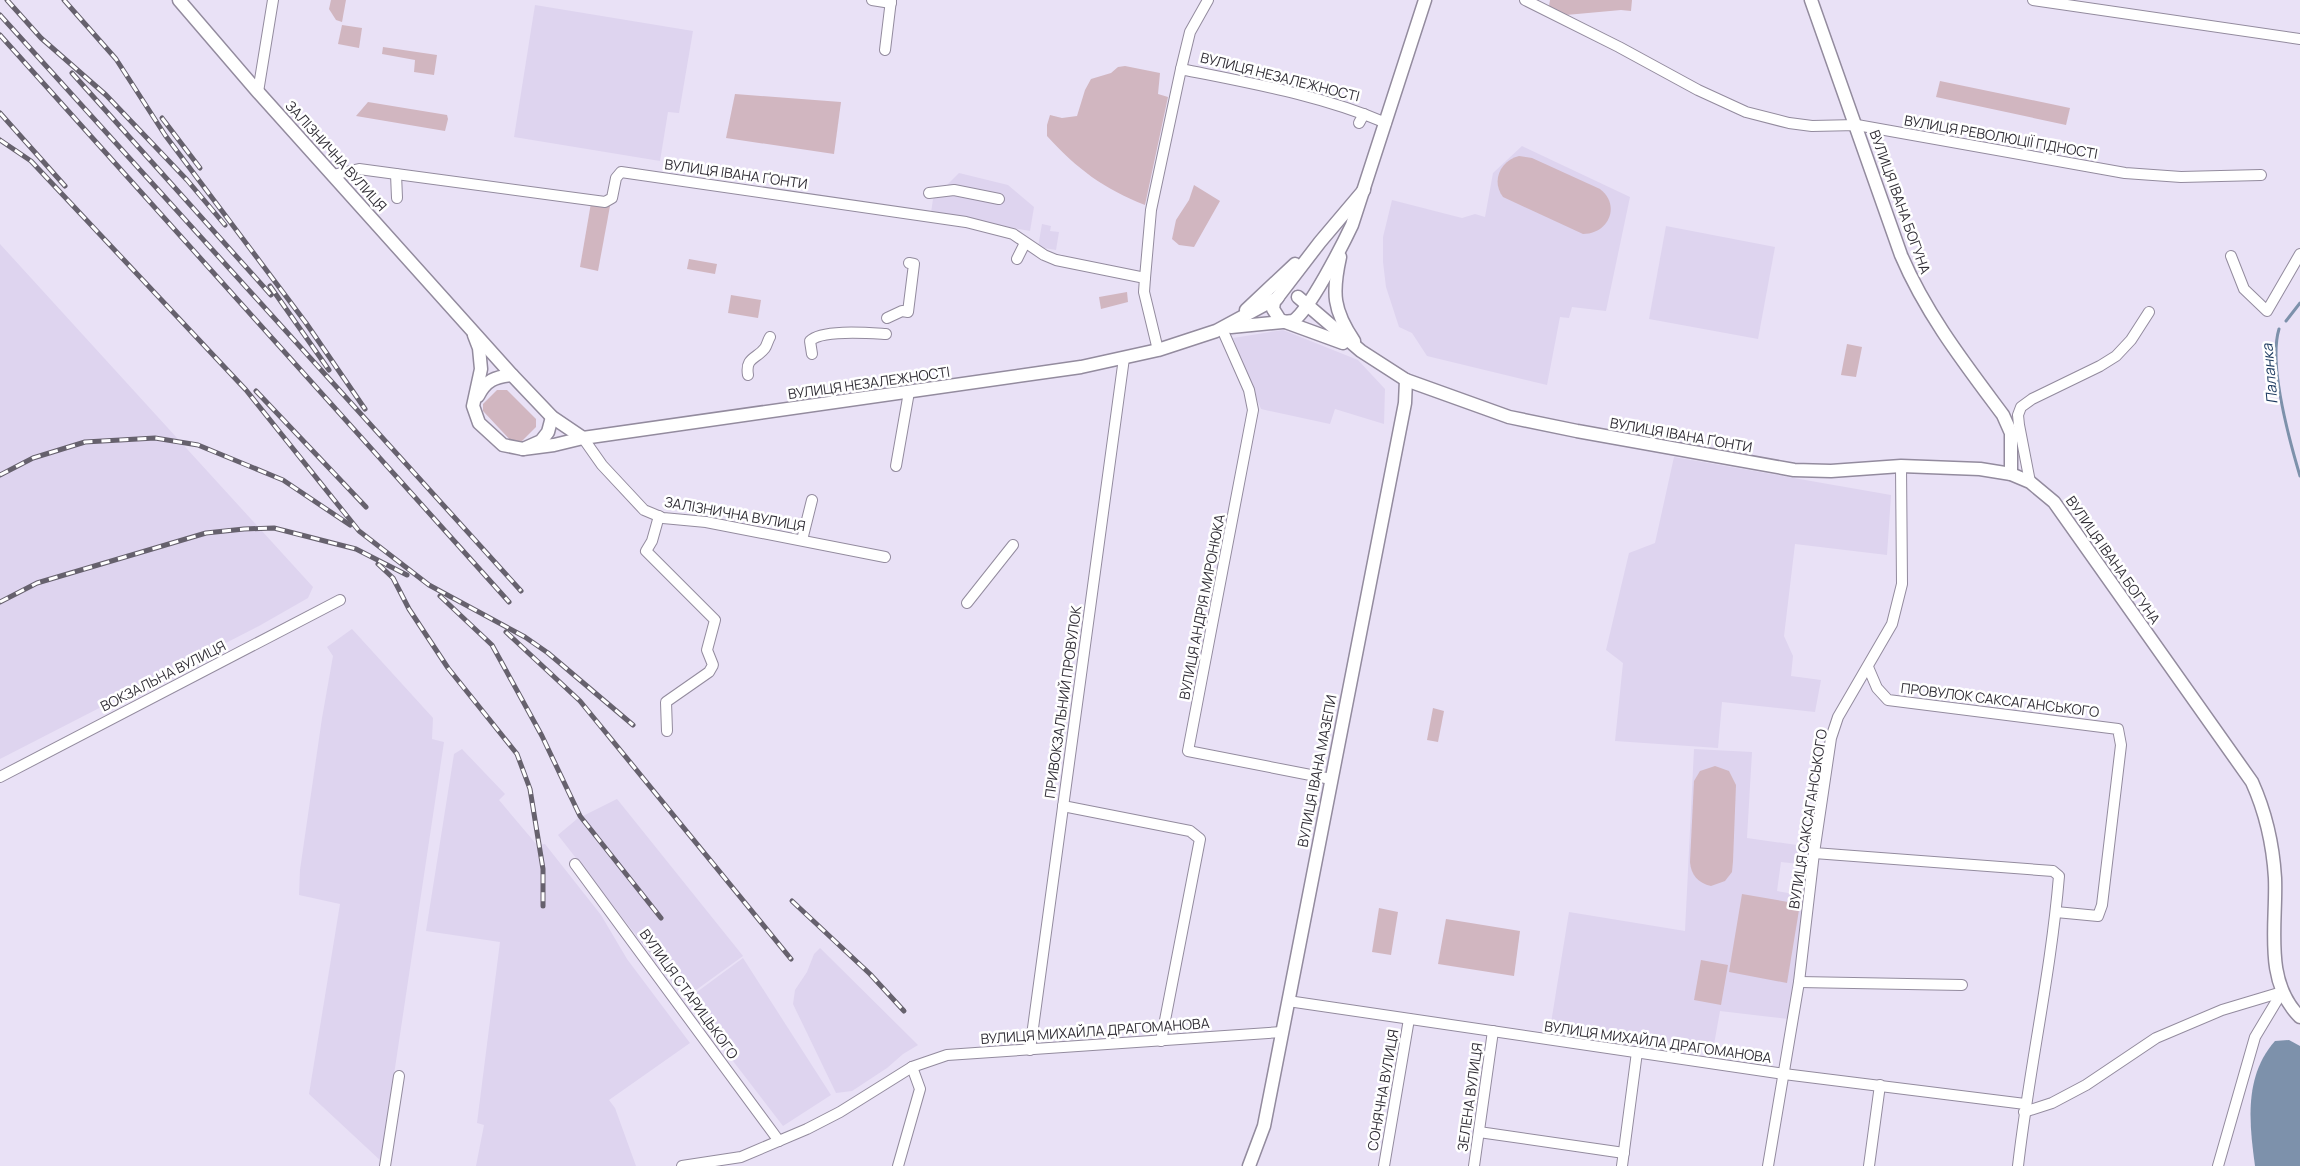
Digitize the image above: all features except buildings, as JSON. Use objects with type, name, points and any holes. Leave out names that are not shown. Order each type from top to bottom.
[{"type":"main road","name":"ЗАЛІЗНИЧНА ВУЛИЦЯ","points":[[179,0],[258,92],[512,375]]},
{"type":"main road","name":"ВУЛИЦЯ НЕЗАЛЕЖНОСТІ","points":[[1302,306],[1343,245],[1364,190],[1425,0]]},
{"type":"main road","name":"ВУЛИЦЯ ІВАНА БОГУНА","points":[[1811,0],[1857,125],[1901,255],[1915,287],[1950,345],[2003,415],[2010,428],[2011,474],[2030,482],[2054,502],[2252,782],[2265,816],[2272,850],[2275,879],[2275,957],[2282,992]]},
{"type":"main road","name":"ВУЛИЦЯ НЕЗАЛЕЖНОСТІ","points":[[583,438],[1081,367],[1158,350],[1222,329],[1277,298],[1320,242],[1364,190]]},
{"type":"main road","name":"ВУЛИЦЯ НЕЗАЛЕЖНОСТІ","points":[[1222,329],[1247,309],[1320,242]]},
{"type":"main road","name":"ВУЛИЦЯ ІВАНА ҐОНТИ","points":[[1343,245],[1335,280],[1334,300],[1342,323],[1361,351]]},
{"type":"main road","points":[[1287,293],[1302,306],[1294,321],[1284,322],[1276,317],[1274,312],[1277,298],[1287,293]]},
{"type":"main road","name":"ВУЛИЦЯ ІВАНА ҐОНТИ","points":[[1302,306],[1361,351],[1406,380],[1509,417],[1740,461],[1815,472],[1901,466],[1971,468],[2011,474]]},
{"type":"main road","name":"ВУЛИЦЯ НЕЗАЛЕЖНОСТІ","points":[[1222,329],[1284,322]]},
{"type":"main road","name":"ВУЛИЦЯ ІВАНА ҐОНТИ","points":[[1284,322],[1314,331],[1361,351]]},
{"type":"main road","name":"ЗАЛІЗНИЧНА ВУЛИЦЯ","points":[[473,330],[481,360],[473,406]]},
{"type":"main road","points":[[523,450],[541,441],[548,432],[552,417],[512,375],[495,377],[483,385],[473,406],[479,422],[503,445],[523,450],[583,438]]},
{"type":"main road","name":"ВУЛИЦЯ ІВАНА МАЗЕПИ","points":[[1249,1166],[1264,1126],[1404,403],[1406,380]]},
{"type":"main road","name":"ЗАЛІЗНИЧНА ВУЛИЦЯ","points":[[552,417],[583,438]]},
{"type":"main road","points":[[2282,992],[2287,1002],[2300,1017]]},
{"type":"street","points":[[258,92],[273,0]]},
{"type":"street","points":[[872,0],[891,1],[885,50]]},
{"type":"street","points":[[1181,69],[1190,32],[1208,0]]},
{"type":"street","name":"ВУЛИЦЯ РЕВОЛЮЦІЇ ГІДНОСТІ","points":[[1525,0],[1619,47],[1706,95],[1746,112],[1789,123],[1812,126],[1857,125],[2125,173],[2181,177],[2261,176]]},
{"type":"street","points":[[2034,0],[2300,40]]},
{"type":"street","name":"ВУЛИЦЯ НЕЗАЛЕЖНОСТІ","points":[[1158,350],[1144,292],[1145,278],[1151,210],[1181,69],[1286,91],[1361,118],[1386,123]]},
{"type":"street","name":"ВУЛИЦЯ ІВАНА ҐОНТИ","points":[[333,175],[359,169],[605,202],[612,198],[616,178],[621,172],[966,222],[1000,229],[1013,234],[1044,255],[1056,260],[1145,278]]},
{"type":"street","points":[[396,174],[397,198]]},
{"type":"street","points":[[929,193],[954,190],[999,199]]},
{"type":"street","points":[[1017,259],[1025,242]]},
{"type":"street","points":[[2231,256],[2244,289],[2267,311],[2300,254]]},
{"type":"street","points":[[887,318],[902,311],[908,312],[914,264],[909,263]]},
{"type":"street","points":[[2030,482],[2018,425],[2018,415],[2021,407],[2032,399],[2100,366],[2116,356],[2131,340],[2149,312]]},
{"type":"street","name":"ВУЛИЦЯ АНДРІЯ МИРОНЮКА","points":[[1222,329],[1249,390],[1253,410],[1188,751],[1331,779]]},
{"type":"street","points":[[812,354],[810,341],[818,336],[848,333],[886,334]]},
{"type":"street","points":[[748,375],[747,368],[753,356],[764,349],[770,336]]},
{"type":"street","name":"ПРИВОКЗАЛЬНИЙ ПРОВУЛОК","points":[[1030,1050],[1124,358]]},
{"type":"street","points":[[896,466],[909,392]]},
{"type":"street","name":"ЗАЛІЗНИЧНА ВУЛИЦЯ","points":[[583,438],[602,465],[644,510],[658,516],[706,522],[885,557]]},
{"type":"street","name":"ВУЛИЦЯ САКСАГАНСЬКОГО","points":[[1768,1166],[1799,982],[1814,853],[1831,738],[1838,717],[1892,624],[1899,602],[1902,577],[1901,466]]},
{"type":"street","points":[[802,540],[812,500]]},
{"type":"street","points":[[658,516],[652,541],[646,552],[715,620],[707,650],[713,665],[709,672],[666,702],[667,730]]},
{"type":"street","points":[[967,603],[1013,545]]},
{"type":"street","name":"ВОКЗАЛЬНА ВУЛИЦЯ","points":[[0,777],[340,600]]},
{"type":"street","name":"ПРОВУЛОК САКСАГАНСЬКОГО","points":[[1868,668],[1877,688],[1888,700],[2118,729],[2122,745],[2102,905],[2098,916],[2056,912]]},
{"type":"street","points":[[1063,806],[1190,831],[1200,839],[1160,1041]]},
{"type":"street","points":[[1814,853],[2053,871],[2059,876],[2056,912],[2025,1108],[2018,1166]]},
{"type":"street","name":"ВУЛИЦЯ СТАРИЦЬКОГО","points":[[576,864],[780,1141]]},
{"type":"street","points":[[1799,982],[1962,985]]},
{"type":"street","points":[[2025,1108],[2052,1103],[2086,1085],[2156,1038],[2222,1010],[2282,992]]},
{"type":"street","points":[[2218,1166],[2255,1037],[2282,992]]},
{"type":"street","name":"ВУЛИЦЯ МИХАЙЛА ДРАГОМАНОВА","points":[[1288,1001],[1784,1074],[1880,1085],[2025,1108]]},
{"type":"street","name":"СОНЯЧНА ВУЛИЦЯ","points":[[1384,1166],[1409,1019]]},
{"type":"street","name":"ЗЕЛЕНА ВУЛИЦЯ","points":[[1474,1166],[1493,1031]]},
{"type":"street","name":"ВУЛИЦЯ МИХАЙЛА ДРАГОМАНОВА","points":[[682,1166],[741,1157],[780,1141],[840,1112],[912,1068],[947,1055],[1282,1032]]},
{"type":"street","points":[[1622,1166],[1637,1052]]},
{"type":"street","points":[[898,1166],[920,1089],[912,1068]]},
{"type":"street","points":[[385,1166],[399,1076]]},
{"type":"street","points":[[1869,1166],[1880,1085]]},
{"type":"street","points":[[1479,1132],[1624,1153]]},
{"type":"street","points":[[2223,1147],[2226,1166]]},
{"type":"shaded area","points":[[331,0],[346,0],[342,22],[336,20],[329,9]]},
{"type":"shaded area","points":[[1550,0],[1632,0],[1631,11],[1621,10],[1566,15],[1549,6]]},
{"type":"shaded area","points":[[535,5],[693,31],[679,113],[668,112],[660,161],[514,137]]},
{"type":"shaded area","points":[[342,25],[362,28],[359,48],[338,44]]},
{"type":"shaded area","points":[[383,47],[437,55],[434,75],[414,72],[415,60],[382,54]]},
{"type":"shaded area","points":[[1125,66],[1160,73],[1158,94],[1168,97],[1145,205],[1130,199],[1092,177],[1047,136],[1047,125],[1050,115],[1062,118],[1077,116],[1085,90],[1091,79],[1111,73],[1118,67]]},
{"type":"shaded area","points":[[1940,81],[2070,108],[2066,125],[1936,97]]},
{"type":"shaded area","points":[[735,94],[841,102],[834,154],[726,138]]},
{"type":"shaded area","points":[[368,102],[447,115],[445,131],[356,116]]},
{"type":"shaded area","points":[[1522,146],[1630,197],[1606,311],[1572,307],[1569,318],[1560,317],[1547,385],[1427,356],[1412,333],[1399,327],[1386,287],[1383,262],[1383,237],[1392,200],[1462,218],[1475,214],[1485,217],[1493,173]]},
{"type":"shaded area","points":[[1519,156],[1532,158],[1600,189],[1610,203],[1611,210],[1605,224],[1592,233],[1583,234],[1503,197],[1498,185],[1499,172],[1507,162]]},
{"type":"shaded area","points":[[959,173],[1008,185],[1034,207],[1030,231],[931,213],[933,199]]},
{"type":"shaded area","points":[[1194,185],[1220,201],[1194,247],[1179,245],[1172,239],[1176,220],[1189,200]]},
{"type":"shaded area","points":[[591,203],[610,206],[598,271],[580,267]]},
{"type":"shaded area","points":[[1042,224],[1051,226],[1050,231],[1059,232],[1056,250],[1038,247]]},
{"type":"shaded area","points":[[1666,226],[1775,247],[1758,339],[1649,319]]},
{"type":"shaded area","points":[[0,244],[313,587],[308,598],[259,626],[0,759]]},
{"type":"shaded area","points":[[689,259],[717,264],[715,274],[687,269]]},
{"type":"shaded area","points":[[1127,292],[1128,302],[1101,309],[1099,297]]},
{"type":"shaded area","points":[[731,295],[761,300],[758,318],[728,313]]},
{"type":"shaded area","points":[[1283,330],[1358,360],[1385,389],[1384,424],[1335,409],[1330,424],[1261,409],[1233,338]]},
{"type":"shaded area","points":[[1847,344],[1862,347],[1856,377],[1841,375]]},
{"type":"shaded area","points":[[497,390],[507,390],[536,419],[536,427],[521,442],[512,442],[483,411],[483,404]]},
{"type":"shaded area","points":[[1674,457],[1891,495],[1887,555],[1795,544],[1784,636],[1793,656],[1791,676],[1821,680],[1815,712],[1722,702],[1718,748],[1615,741],[1623,663],[1606,650],[1629,553],[1655,543]]},
{"type":"shaded area","points":[[352,629],[433,718],[432,739],[444,742],[381,1161],[309,1094],[340,904],[299,895],[300,870],[333,656],[327,647]]},
{"type":"shaded area","points":[[1433,708],[1444,711],[1438,742],[1427,740]]},
{"type":"shaded area","points":[[462,749],[505,794],[499,800],[537,845],[545,844],[601,915],[627,959],[690,1043],[609,1100],[615,1108],[636,1166],[476,1166],[484,1125],[477,1123],[500,942],[426,931],[454,754]]},
{"type":"shaded area","points":[[1694,749],[1752,752],[1747,838],[1811,847],[1808,865],[1781,862],[1777,891],[1805,896],[1788,1019],[1720,1011],[1713,1050],[1551,1023],[1569,912],[1685,931]]},
{"type":"shaded area","points":[[1715,766],[1729,771],[1736,785],[1732,872],[1725,881],[1711,886],[1702,883],[1696,878],[1690,862],[1694,781],[1700,771]]},
{"type":"shaded area","points":[[617,799],[743,956],[685,998],[558,835],[577,819]]},
{"type":"shaded area","points":[[1742,894],[1800,904],[1787,983],[1729,972]]},
{"type":"shaded area","points":[[1379,908],[1398,912],[1391,955],[1372,952]]},
{"type":"shaded area","points":[[1446,919],[1520,931],[1514,976],[1438,964]]},
{"type":"shaded area","points":[[820,948],[918,1045],[852,1091],[836,1093],[793,1004],[795,990],[807,972],[814,954]]},
{"type":"shaded area","points":[[743,958],[831,1095],[783,1126],[686,1000]]},
{"type":"shaded area","points":[[1701,960],[1728,965],[1721,1005],[1694,1000]]},
{"type":"water","points":[[2289,1040],[2300,1046],[2300,1166],[2255,1166],[2251,1133],[2253,1084],[2265,1055],[2275,1041]]},
{"type":"waterway","name":"Паланка","points":[[2286,321],[2300,303]]},
{"type":"waterway","name":"Паланка","points":[[2279,329],[2276,344],[2278,382],[2281,402],[2300,476]]},
{"type":"railway","points":[[7,0],[41,38],[106,95],[187,180],[225,225]]},
{"type":"railway","points":[[64,0],[116,59],[165,135],[306,323],[365,409]]},
{"type":"railway","points":[[0,15],[521,591]]},
{"type":"railway","points":[[0,35],[509,602]]},
{"type":"railway","points":[[72,73],[271,295]]},
{"type":"railway","points":[[0,113],[65,186]]},
{"type":"railway","points":[[162,118],[200,168]]},
{"type":"railway","points":[[0,140],[31,161],[246,390],[359,531],[429,585],[525,637],[548,653],[633,725]]},
{"type":"railway","points":[[270,286],[329,370]]},
{"type":"railway","points":[[256,391],[366,507]]},
{"type":"railway","points":[[0,475],[33,458],[85,442],[155,438],[198,445],[283,480],[350,525]]},
{"type":"railway","points":[[0,602],[37,583],[206,533],[244,529],[274,528],[356,549],[407,575]]},
{"type":"railway","points":[[378,564],[393,578],[409,609],[448,668],[517,754],[530,789],[543,869],[543,906]]},
{"type":"railway","points":[[440,596],[492,645],[542,736],[580,816],[661,918]]},
{"type":"railway","points":[[506,632],[580,701],[791,959]]},
{"type":"railway","points":[[792,901],[870,974],[904,1011]]}]
